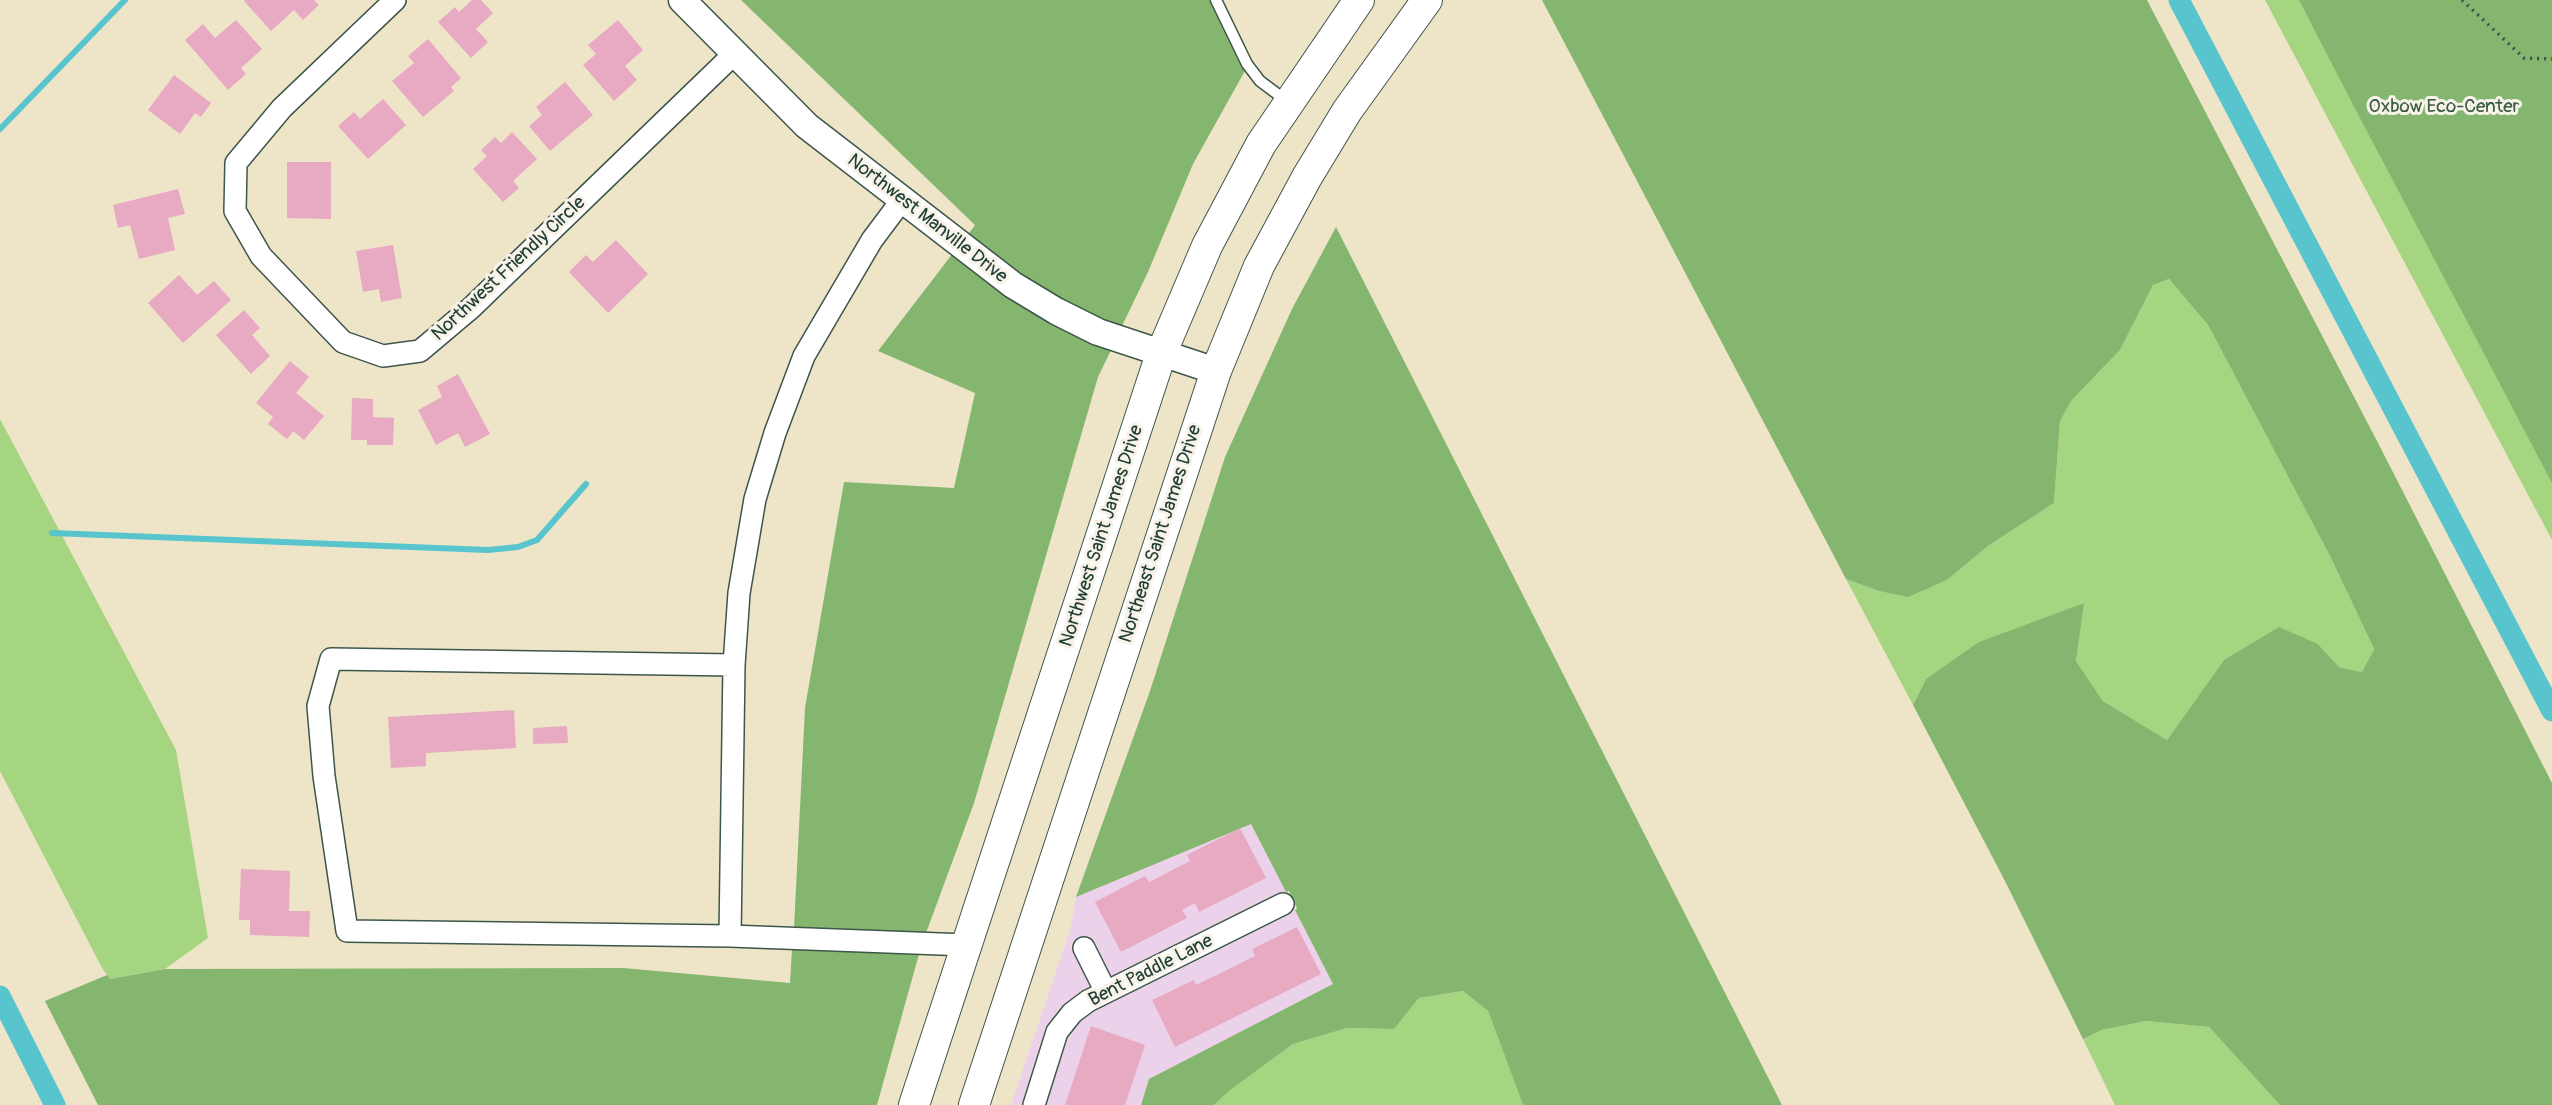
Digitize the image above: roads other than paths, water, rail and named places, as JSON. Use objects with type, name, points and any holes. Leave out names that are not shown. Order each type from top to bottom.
[{"type":"main road","name":"Northwest Saint James Drive","points":[[914,1105],[1161,354],[1207,246],[1261,144],[1359,0]]},
{"type":"main road","name":"Northeast Saint James Drive","points":[[974,1105],[1216,371],[1259,266],[1307,177],[1354,100],[1427,0]]},
{"type":"street","name":"Northwest Friendly Circle","points":[[395,0],[282,108],[236,163],[235,211],[261,256],[343,342],[383,356],[420,351],[471,308],[734,54]]},
{"type":"street","name":"Northwest Manville Drive","points":[[682,0],[807,127],[1013,285],[1098,332],[1216,371]]},
{"type":"street","points":[[730,936],[734,665],[739,593],[753,512],[775,433],[804,356],[872,240],[902,200]]},
{"type":"street","points":[[734,665],[331,659],[318,706],[324,776],[347,931],[730,936],[967,945]]},
{"type":"street","name":"Bent Paddle Lane","points":[[1034,1105],[1057,1032],[1072,1013],[1107,992],[1283,904]]},
{"type":"street","points":[[1084,948],[1107,992]]},
{"type":"lane","points":[[1216,0],[1247,64],[1260,81],[1288,102]]},
{"type":"waterway","points":[[0,129],[125,0]]},
{"type":"waterway","points":[[2179,0],[2552,711]]},
{"type":"waterway","points":[[52,533],[488,550],[518,547],[537,540],[586,484]]},
{"type":"waterway","points":[[0,996],[55,1105]]},
{"type":"park label","name":"Oxbow Eco-Center","points":[[2444,107]]}]
